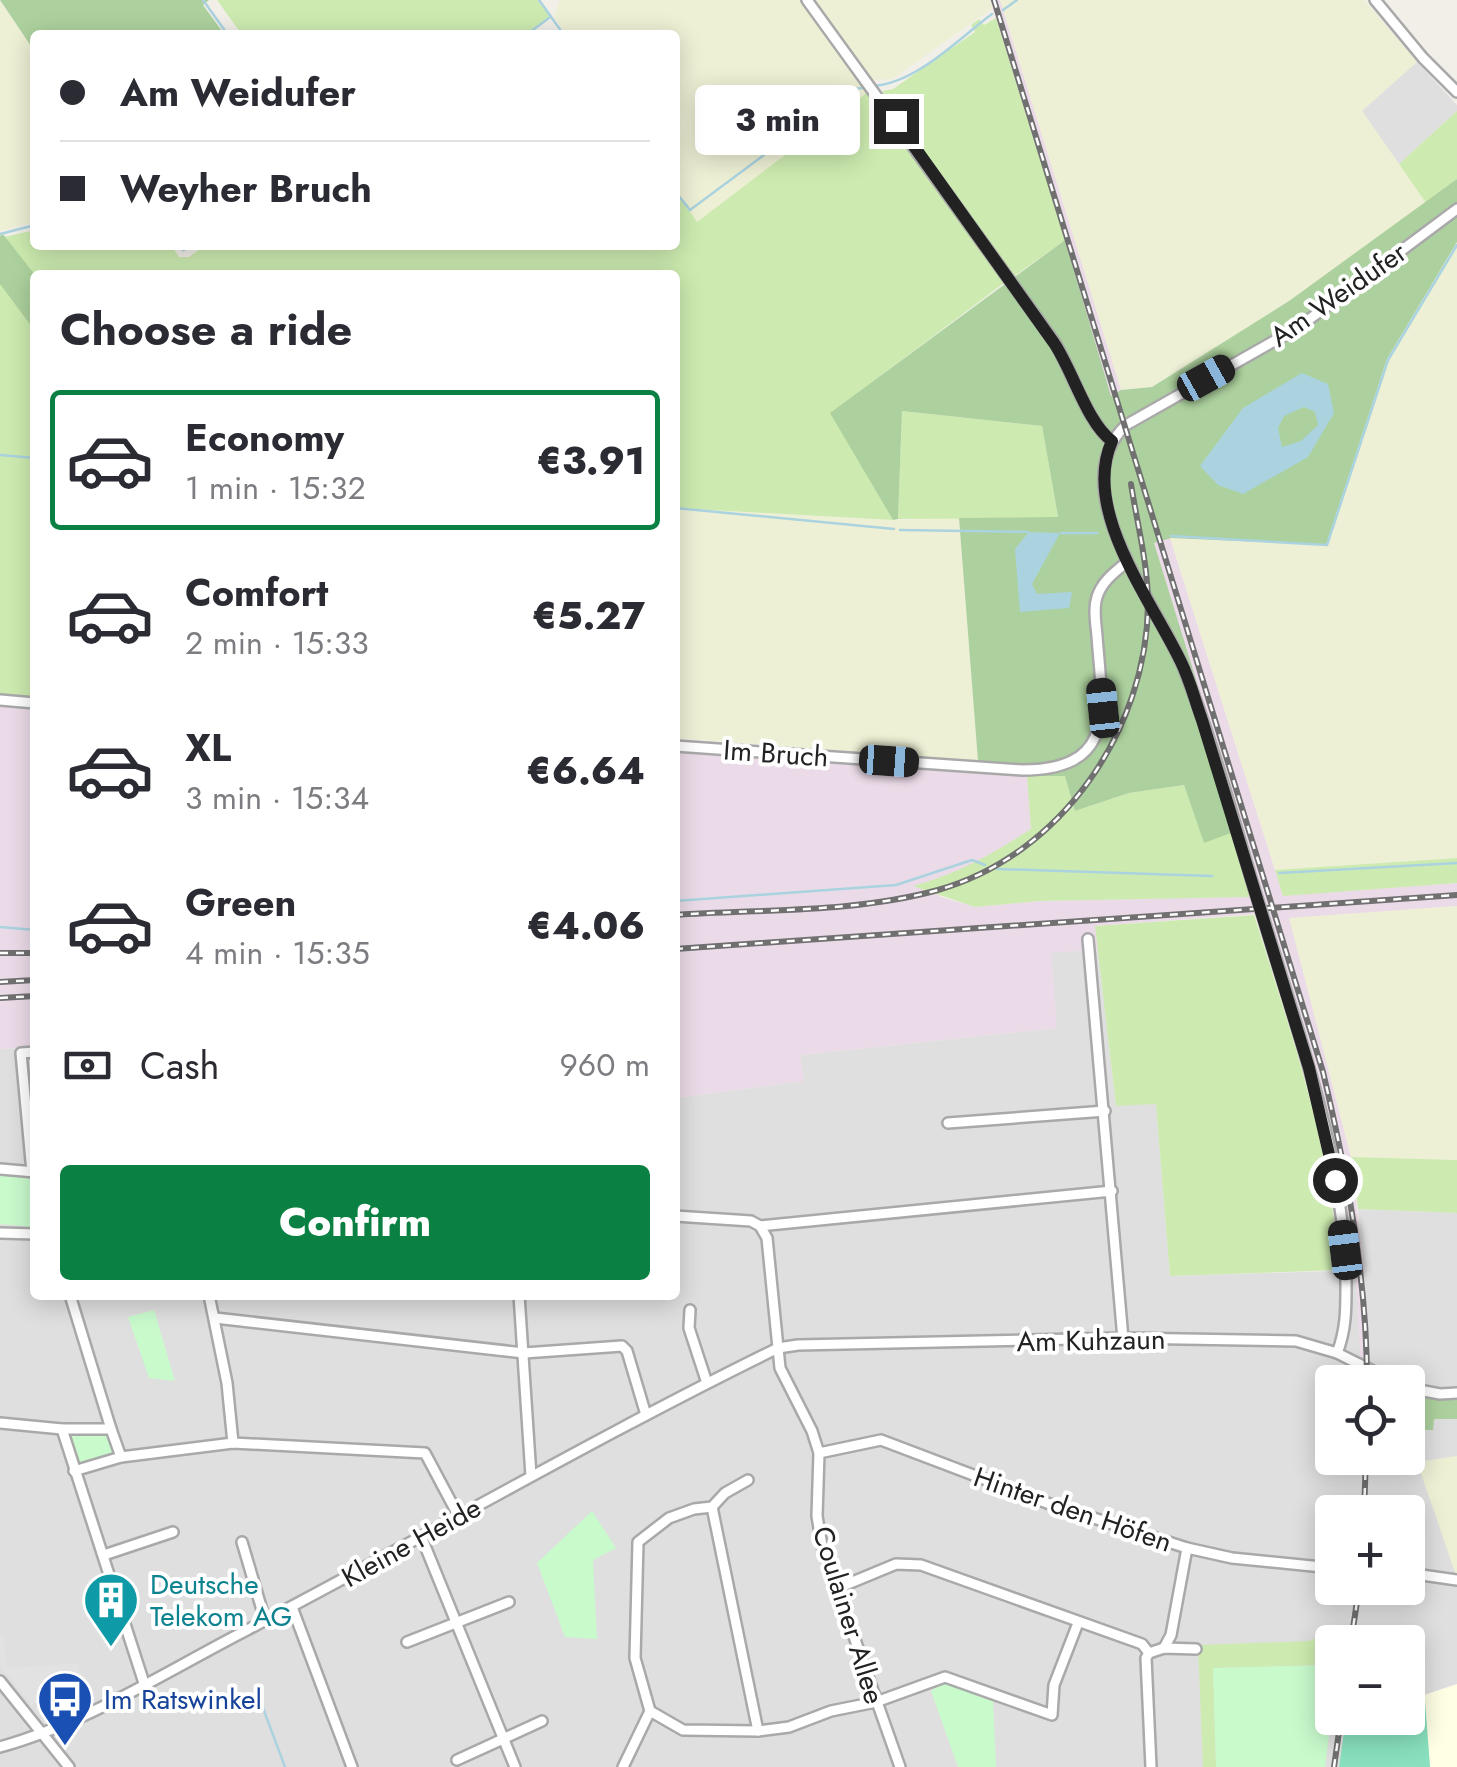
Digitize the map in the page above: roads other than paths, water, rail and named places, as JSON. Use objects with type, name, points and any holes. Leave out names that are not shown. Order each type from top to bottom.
[{"type":"street","points":[[807,0],[1054,343],[1096,426],[1112,441],[1104,464],[1110,516],[1127,562],[1183,666],[1309,1068],[1335,1180],[1345,1250],[1345,1333],[1337,1353]]},
{"type":"street","points":[[1375,0],[1457,92]]},
{"type":"street","name":"Am Weidufer","points":[[1112,441],[1145,412],[1299,327],[1457,209]]},
{"type":"street","name":"Im Bruch","points":[[680,746],[1022,770],[1062,767],[1084,752],[1098,733],[1103,708],[1097,598],[1107,578],[1127,562]]},
{"type":"street","points":[[0,700],[30,702]]},
{"type":"street","points":[[1088,939],[1122,1338]]},
{"type":"street","points":[[30,1052],[20,1053],[30,1145]]},
{"type":"street","points":[[948,1123],[1105,1111]]},
{"type":"street","points":[[0,1170],[30,1172]]},
{"type":"street","points":[[680,1216],[751,1221],[760,1226],[1112,1191]]},
{"type":"street","name":"Coulainer Allee","points":[[760,1226],[767,1238],[780,1368],[819,1453],[818,1530],[900,1767]]},
{"type":"street","points":[[0,1233],[30,1234]]},
{"type":"street","points":[[72,1300],[121,1457]]},
{"type":"street","points":[[210,1300],[227,1383],[233,1444]]},
{"type":"street","points":[[519,1300],[530,1476]]},
{"type":"street","points":[[690,1310],[689,1328],[708,1383]]},
{"type":"street","points":[[215,1318],[524,1353],[622,1346],[646,1414]]},
{"type":"street","name":"Am Kuhzaun","points":[[778,1348],[798,1344],[1122,1338],[1296,1341],[1359,1364]]},
{"type":"street","name":"Kleine Heide","points":[[43,1734],[292,1607],[646,1414],[778,1348]]},
{"type":"street","points":[[1425,1391],[1457,1393]]},
{"type":"street","points":[[1,1421],[62,1429],[111,1429]]},
{"type":"street","points":[[62,1429],[144,1683]]},
{"type":"street","name":"Hinter den Höfen","points":[[819,1453],[880,1440],[1047,1503],[1186,1548],[1232,1558],[1315,1566]]},
{"type":"street","points":[[74,1471],[121,1457],[233,1444],[425,1453],[458,1515]]},
{"type":"street","points":[[623,1767],[650,1711],[635,1658],[638,1542],[669,1518],[712,1507],[725,1493],[748,1480]]},
{"type":"street","points":[[712,1507],[758,1731]]},
{"type":"street","points":[[104,1555],[174,1532]]},
{"type":"street","points":[[421,1536],[515,1767]]},
{"type":"street","points":[[242,1542],[265,1620]]},
{"type":"street","points":[[1164,1648],[1171,1635],[1186,1548]]},
{"type":"street","points":[[838,1588],[896,1564],[921,1565],[1142,1644],[1150,1653]]},
{"type":"street","points":[[1425,1575],[1457,1580]]},
{"type":"street","points":[[407,1642],[509,1602]]},
{"type":"street","points":[[292,1607],[352,1767]]},
{"type":"street","points":[[650,1711],[683,1730],[758,1731],[789,1727],[831,1711],[876,1702],[945,1677],[1052,1716],[1054,1685],[1078,1623]]},
{"type":"street","points":[[1151,1767],[1146,1658],[1164,1648],[1196,1649]]},
{"type":"street","points":[[0,1682],[69,1767]]},
{"type":"street","points":[[457,1760],[542,1721]]},
{"type":"street","points":[[0,1746],[43,1734]]},
{"type":"water","points":[[1302,373],[1328,384],[1334,413],[1308,457],[1243,494],[1218,485],[1200,466],[1243,408]],"holes":[[[1304,407],[1315,412],[1318,425],[1301,441],[1282,447],[1278,428],[1284,416]]]},
{"type":"water","points":[[1029,532],[1060,533],[1032,584],[1037,594],[1072,592],[1069,608],[1020,612],[1015,549]]},
{"type":"waterway","points":[[203,0],[224,30]]},
{"type":"waterway","points":[[539,0],[560,30]]},
{"type":"waterway","points":[[1003,10],[1017,0]]},
{"type":"waterway","points":[[874,86],[922,68],[992,14]]},
{"type":"waterway","points":[[533,30],[549,18]]},
{"type":"waterway","points":[[817,115],[852,89],[863,88]]},
{"type":"waterway","points":[[680,197],[690,210],[811,120]]},
{"type":"waterway","points":[[0,234],[30,226]]},
{"type":"waterway","points":[[1171,536],[1327,545],[1388,360],[1457,245]]},
{"type":"waterway","points":[[0,455],[30,458]]},
{"type":"waterway","points":[[680,508],[894,529]]},
{"type":"waterway","points":[[900,530],[1028,532]]},
{"type":"waterway","points":[[1061,533],[1097,533]]},
{"type":"waterway","points":[[680,901],[896,885],[972,860],[985,865]]},
{"type":"waterway","points":[[1279,873],[1457,863]]},
{"type":"waterway","points":[[997,869],[1212,876]]},
{"type":"waterway","points":[[0,927],[30,930]]},
{"type":"waterway","points":[[257,1692],[285,1767]]},
{"type":"railway","points":[[994,0],[1323,1072],[1354,1226],[1367,1365]]},
{"type":"railway","points":[[680,915],[874,903],[938,890],[983,873],[1023,848],[1059,817],[1089,781],[1114,740],[1132,696],[1144,651],[1148,589],[1131,484]]},
{"type":"railway","points":[[680,949],[1457,895]]},
{"type":"railway","points":[[0,953],[30,953]]},
{"type":"railway","points":[[0,982],[30,980]]},
{"type":"railway","points":[[0,998],[30,996]]},
{"type":"railway","points":[[1365,1475],[1365,1495]]},
{"type":"railway","points":[[1354,1625],[1356,1605]]},
{"type":"railway","points":[[1334,1767],[1339,1735]]},
{"type":"place","name":"Deutsche Telekom AG","points":[[111,1649]]},
{"type":"place","name":"Im Ratswinkel","points":[[65,1748]]}]
